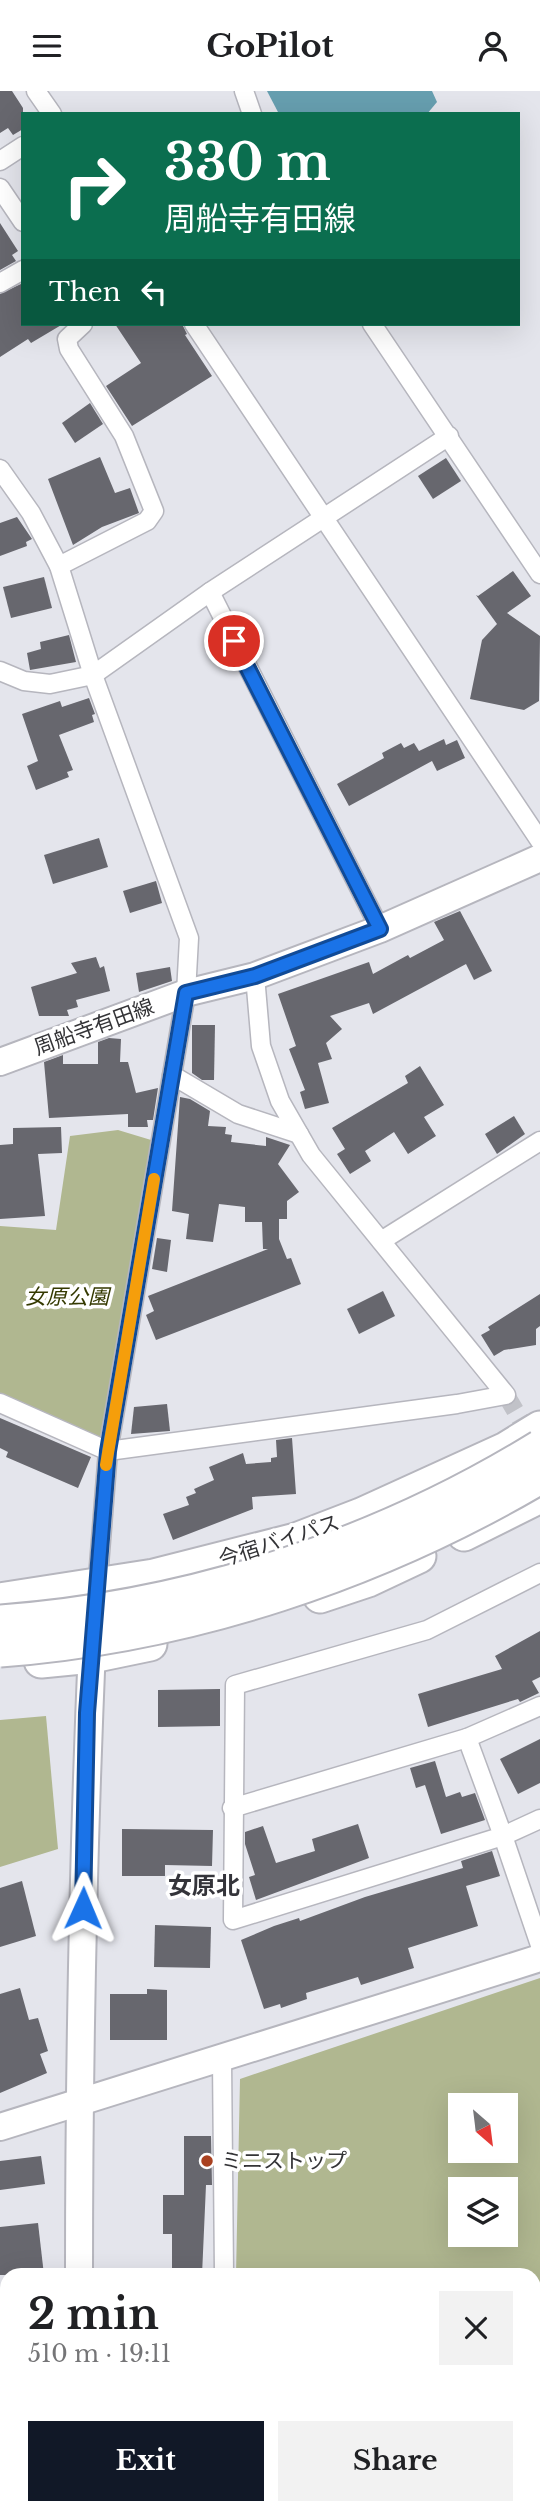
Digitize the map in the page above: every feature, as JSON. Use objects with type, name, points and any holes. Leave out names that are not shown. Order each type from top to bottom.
[{"type":"highway","name":"今宿バイパス","points":[[0,1600],[97,1585],[215,1562],[296,1539],[361,1514],[494,1454],[540,1429]]},
{"type":"highway","points":[[0,1622],[83,1613],[155,1600],[312,1556],[387,1528],[432,1507],[540,1447]]},
{"type":"highway","points":[[0,1650],[136,1631],[247,1603],[398,1549],[467,1518],[540,1477]]},
{"type":"highway","points":[[0,1664],[209,1631],[368,1580],[540,1496]]},
{"type":"street","points":[[36,91],[51,112]]},
{"type":"street","points":[[244,91],[251,112]]},
{"type":"street","points":[[0,161],[21,147]]},
{"type":"street","points":[[0,188],[21,219]]},
{"type":"street","points":[[0,283],[21,271]]},
{"type":"street","points":[[59,566],[147,521],[154,511],[124,436],[69,349],[67,339],[81,326]]},
{"type":"street","points":[[195,326],[540,841]]},
{"type":"street","points":[[373,326],[540,574]]},
{"type":"street","points":[[0,671],[24,681],[50,684],[93,675],[210,592],[449,436]]},
{"type":"street","points":[[0,469],[31,513],[59,566],[93,675],[189,938],[186,993],[108,1451],[87,1713],[79,2103],[79,2268]]},
{"type":"street","points":[[210,592],[380,929]]},
{"type":"street","name":"周船寺有田線","points":[[0,1062],[186,993],[255,976],[380,929],[540,858]]},
{"type":"street","points":[[0,1403],[108,1451],[506,1395],[311,1155],[280,1101],[261,1046],[255,976]]},
{"type":"street","points":[[172,1075],[238,1114],[299,1134]]},
{"type":"street","points":[[381,1241],[540,1141]]},
{"type":"street","points":[[540,1573],[427,1630],[235,1685],[233,1920],[503,1836],[540,1819]]},
{"type":"street","points":[[232,1808],[467,1738],[540,1706]]},
{"type":"street","points":[[467,1738],[540,1945]]},
{"type":"street","points":[[0,2127],[540,1958]]},
{"type":"street","points":[[222,2059],[224,2268]]},
{"type":"green space","name":"女原公園","points":[[118,1130],[161,1143],[108,1451],[0,1403],[0,1226],[56,1230],[70,1136]]},
{"type":"green space","points":[[46,1716],[58,1849],[0,1867],[0,1720]]},
{"type":"green space","points":[[540,1978],[540,2268],[236,2268],[240,2079]]},
{"type":"water","points":[[267,91],[432,91],[437,102],[429,112],[278,112]]},
{"type":"building","points":[[0,91],[12,91],[23,108],[21,130],[13,135],[8,128],[0,133]]},
{"type":"building","points":[[0,223],[18,251],[12,255],[16,261],[0,270]]},
{"type":"building","points":[[21,284],[21,326],[60,326],[31,343],[28,339],[0,357],[0,294]]},
{"type":"building","points":[[116,326],[183,326],[187,334],[185,335],[212,376],[132,426],[106,386],[141,363]]},
{"type":"building","points":[[90,403],[103,424],[75,443],[62,423]]},
{"type":"building","points":[[100,457],[115,493],[130,488],[139,513],[102,527],[73,545],[48,479]]},
{"type":"building","points":[[446,458],[461,481],[433,499],[418,476]]},
{"type":"building","points":[[17,517],[32,539],[26,542],[27,546],[0,556],[0,523]]},
{"type":"building","points":[[513,571],[531,596],[507,613],[540,636],[539,701],[524,710],[470,699],[482,640],[497,624],[476,595]]},
{"type":"building","points":[[44,577],[52,608],[11,618],[3,587]]},
{"type":"building","points":[[69,635],[76,662],[30,670],[27,653],[41,649],[40,642]]},
{"type":"building","points":[[89,698],[95,714],[92,715],[94,722],[59,735],[73,770],[67,772],[69,777],[36,790],[27,766],[38,761],[22,714],[60,701],[62,707]]},
{"type":"building","points":[[444,739],[446,745],[457,740],[465,758],[437,771],[432,761],[349,806],[337,784],[384,758],[382,753],[401,743],[404,748],[414,743],[419,751]]},
{"type":"building","points":[[99,838],[108,867],[53,884],[44,855]]},
{"type":"building","points":[[156,881],[162,903],[130,913],[123,891]]},
{"type":"building","points":[[460,911],[492,971],[474,980],[466,964],[373,1014],[369,1003],[330,1016],[342,1029],[326,1043],[332,1059],[318,1063],[329,1103],[305,1109],[300,1092],[305,1090],[289,1049],[296,1046],[278,994],[369,962],[373,974],[408,955],[410,958],[444,940],[434,922]]},
{"type":"building","points":[[96,957],[100,968],[104,966],[110,991],[76,1000],[78,1007],[67,1010],[69,1016],[39,1016],[31,987],[77,973],[71,963]]},
{"type":"building","points":[[170,967],[172,981],[139,992],[136,973]]},
{"type":"building","points":[[192,1025],[215,1025],[214,1080],[202,1080],[192,1073]]},
{"type":"building","points":[[109,1038],[121,1039],[120,1062],[128,1062],[136,1093],[158,1088],[153,1120],[147,1120],[148,1127],[128,1127],[128,1114],[49,1118],[44,1062],[63,1055],[63,1064],[98,1064],[98,1042]]},
{"type":"building","points":[[420,1066],[444,1105],[424,1117],[436,1136],[408,1154],[394,1132],[365,1151],[371,1161],[350,1174],[337,1154],[345,1149],[332,1128],[408,1083],[405,1076]]},
{"type":"building","points":[[180,1097],[190,1099],[210,1111],[208,1126],[226,1127],[225,1134],[232,1135],[231,1142],[266,1146],[266,1137],[290,1145],[278,1164],[299,1192],[287,1201],[287,1219],[279,1219],[279,1239],[287,1259],[291,1258],[301,1284],[156,1340],[146,1315],[154,1311],[148,1296],[268,1249],[263,1249],[262,1222],[245,1222],[245,1207],[219,1204],[213,1242],[186,1239],[189,1214],[172,1211]]},
{"type":"building","points":[[514,1116],[525,1134],[497,1154],[485,1134]]},
{"type":"building","points":[[61,1127],[62,1153],[38,1154],[45,1216],[0,1219],[0,1145],[13,1144],[13,1128]]},
{"type":"building","points":[[157,1238],[171,1240],[167,1272],[152,1269]]},
{"type":"building","points":[[383,1291],[395,1316],[359,1334],[347,1309]]},
{"type":"building","points":[[540,1294],[540,1326],[536,1329],[536,1345],[504,1350],[494,1356],[481,1335],[490,1330],[488,1327]]},
{"type":"building","points":[[167,1404],[170,1431],[131,1434],[134,1407]]},
{"type":"building","points":[[0,1418],[91,1457],[78,1488],[6,1457],[8,1452],[0,1448]]},
{"type":"building","points":[[292,1438],[296,1494],[252,1497],[253,1509],[173,1540],[163,1514],[189,1505],[186,1497],[196,1493],[194,1489],[214,1480],[209,1467],[243,1453],[246,1464],[271,1462],[271,1458],[277,1457],[276,1440]]},
{"type":"building","points":[[540,1631],[540,1677],[532,1681],[539,1693],[520,1702],[518,1699],[428,1727],[418,1694],[502,1669],[495,1656]]},
{"type":"building","points":[[220,1689],[220,1726],[158,1727],[158,1690]]},
{"type":"building","points":[[540,1739],[540,1783],[518,1794],[500,1759]]},
{"type":"building","points":[[435,1761],[446,1797],[460,1792],[462,1797],[475,1793],[485,1820],[441,1834],[425,1785],[416,1788],[410,1768]]},
{"type":"building","points":[[358,1824],[369,1858],[256,1900],[249,1877],[255,1875],[245,1844],[245,1832],[263,1826],[276,1863],[315,1851],[312,1839]]},
{"type":"building","points":[[122,1829],[213,1830],[212,1866],[165,1865],[165,1876],[122,1876]]},
{"type":"building","points":[[492,1851],[500,1876],[466,1886],[478,1926],[408,1948],[414,1968],[361,1985],[358,1977],[306,1993],[307,1999],[281,2008],[280,2004],[264,2009],[241,1940],[274,1926],[299,1918],[300,1921],[365,1897],[463,1868],[461,1861]]},
{"type":"building","points":[[22,1881],[36,1936],[0,1947],[0,1888]]},
{"type":"building","points":[[155,1925],[211,1927],[210,1968],[154,1967]]},
{"type":"building","points":[[20,1988],[29,2020],[38,2018],[48,2051],[40,2054],[47,2073],[0,2093],[0,1994]]},
{"type":"building","points":[[147,1989],[167,1990],[167,2040],[110,2040],[110,1994],[147,1994]]},
{"type":"building","points":[[184,2136],[211,2136],[212,2185],[206,2185],[202,2268],[172,2268],[172,2234],[163,2234],[163,2195],[184,2195]]},
{"type":"building","points":[[41,2156],[45,2184],[0,2190],[0,2161]]},
{"type":"building","points":[[38,2223],[43,2268],[0,2268],[0,2227]]},
{"type":"tunnel","points":[[506,1395],[533,1441]]},
{"type":"slow traffic","points":[[106,1465],[154,1179]]},
{"type":"place","name":"ミニストップ","points":[[207,2161]]},
{"type":"district","name":"女原北","points":[[204,1886]]},
{"type":"route","points":[[83,1908],[87,1713],[98,1546],[108,1451],[186,993],[255,976],[380,929],[234,641]]}]
